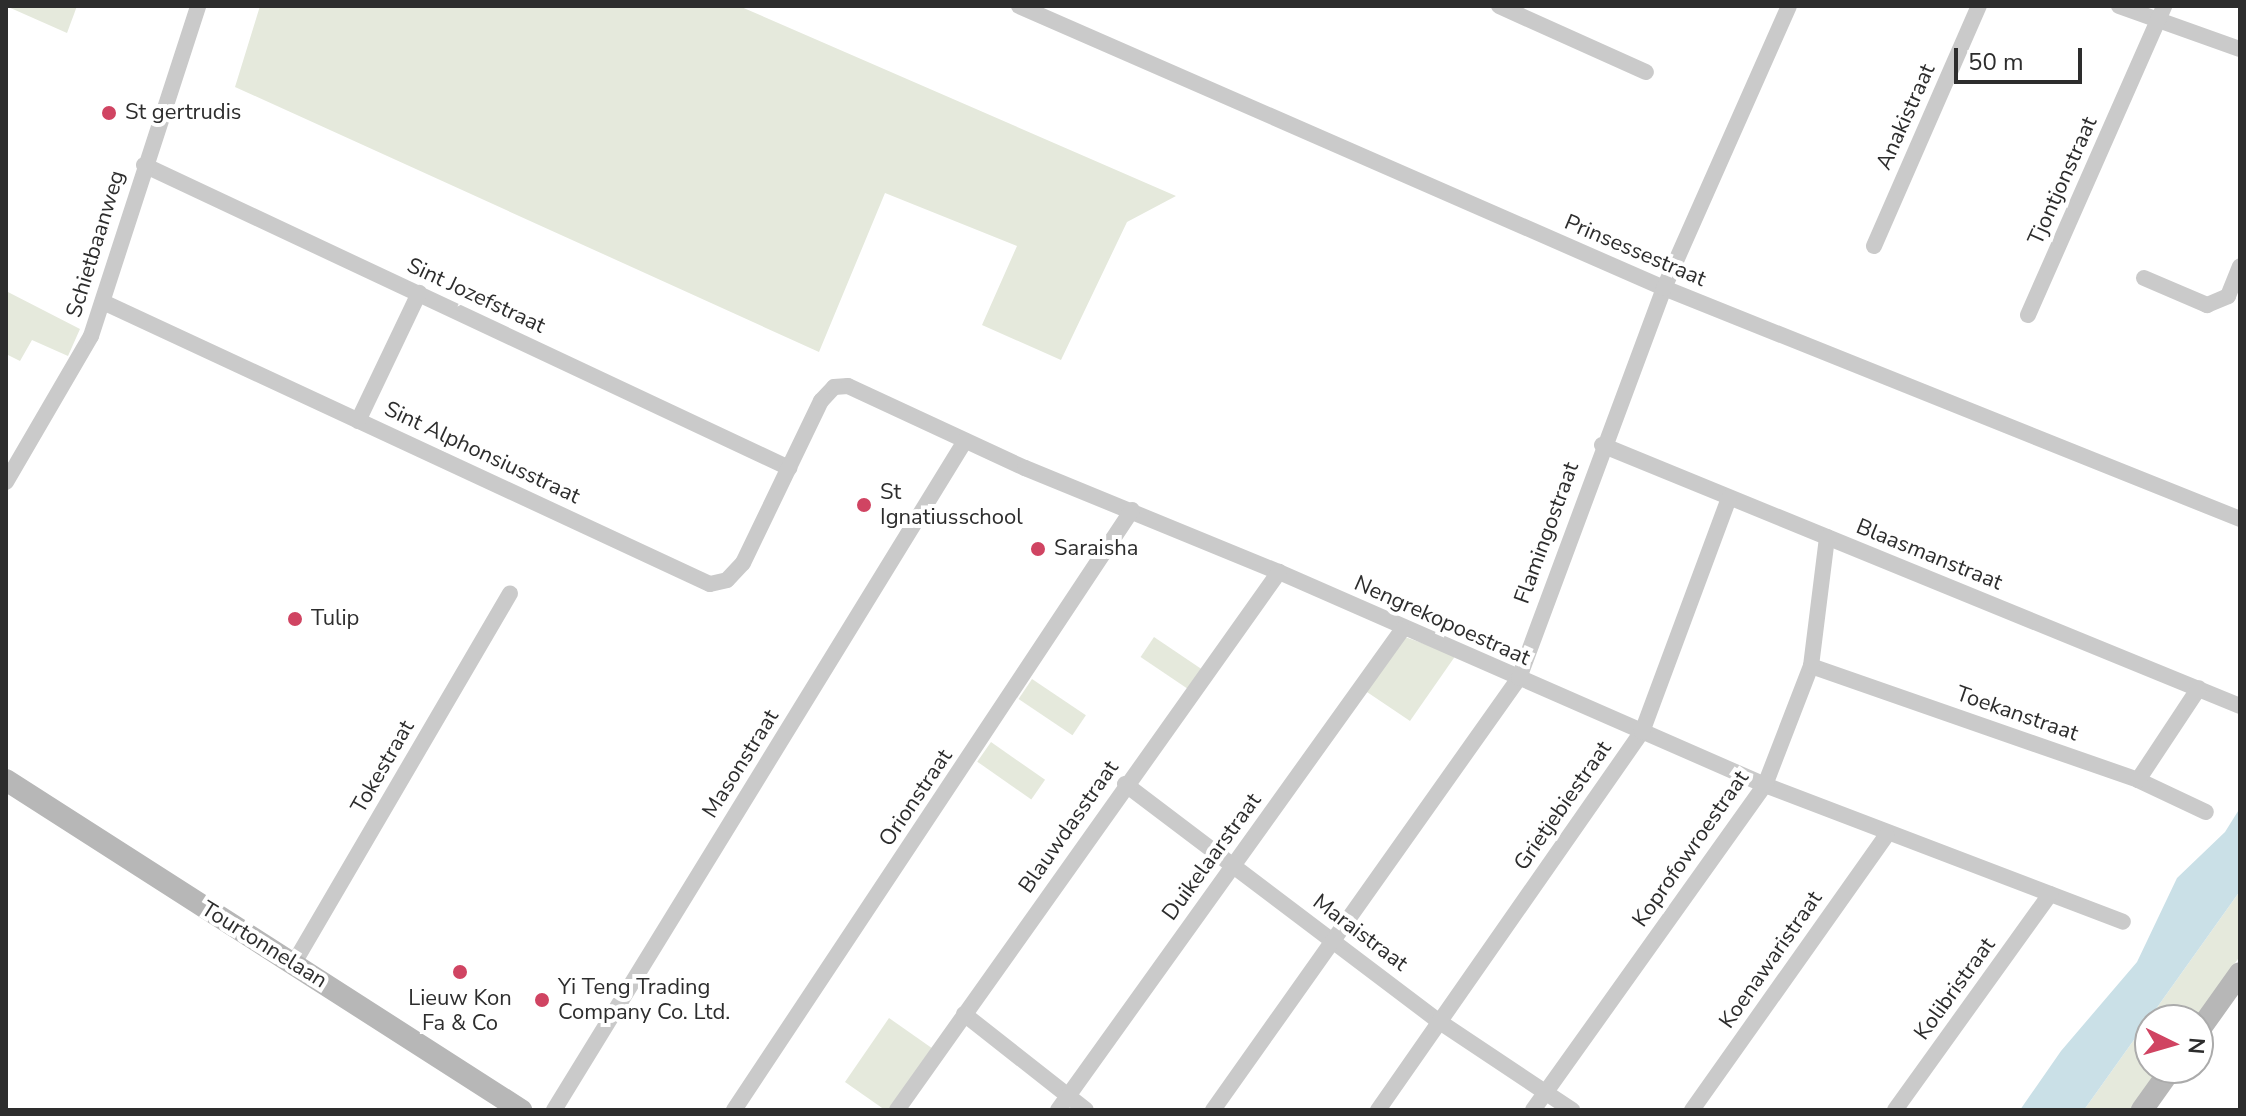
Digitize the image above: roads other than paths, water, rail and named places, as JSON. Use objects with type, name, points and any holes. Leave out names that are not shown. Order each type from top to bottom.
[{"type":"street","name":"Schietbaanweg","points":[[6,482],[79,362],[103,302],[144,165],[198,6]]},
{"type":"street","name":"Prinsessestraat","points":[[1019,6],[1664,288],[2240,519]]},
{"type":"street","points":[[1499,6],[1646,72]]},
{"type":"street","name":"Flamingostraat","points":[[1213,1110],[1336,941],[1519,678],[1602,445],[1664,288],[1789,6]]},
{"type":"street","name":"Anakistraat","points":[[1874,246],[1979,6]]},
{"type":"street","points":[[2119,6],[2161,13],[2240,49]]},
{"type":"street","name":"Tjontjonstraat","points":[[2028,315],[2161,13]]},
{"type":"street","name":"Sint Jozefstraat","points":[[144,165],[789,468]]},
{"type":"street","points":[[2144,278],[2207,305],[2234,299],[2240,266]]},
{"type":"street","points":[[358,421],[419,293]]},
{"type":"street","name":"Sint Alphonsiusstraat","points":[[103,302],[710,584],[727,580],[743,563],[789,468]]},
{"type":"street","name":"Nengrekopoestraat","points":[[789,468],[821,401],[834,387],[848,386],[965,441],[1279,572],[1402,630],[1765,785],[1887,835],[2123,922]]},
{"type":"street","name":"Masonstraat","points":[[554,1110],[965,441]]},
{"type":"street","name":"Blaasmanstraat","points":[[1602,445],[2240,706]]},
{"type":"street","name":"Grietjebiestraat","points":[[1378,1110],[1642,732],[1729,498]]},
{"type":"street","name":"Orionstraat","points":[[734,1110],[1132,510]]},
{"type":"street","name":"Koprofowroestraat","points":[[1533,1110],[1765,785],[1811,666],[1827,537]]},
{"type":"street","name":"Blauwdasstraat","points":[[897,1110],[1125,784],[1279,572]]},
{"type":"street","name":"Tokestraat","points":[[294,963],[510,593]]},
{"type":"street","name":"Duikelaarstraat","points":[[1063,1103],[1402,630]]},
{"type":"street","name":"Toekanstraat","points":[[1811,666],[2138,780],[2206,812]]},
{"type":"street","points":[[2138,780],[2199,688]]},
{"type":"street","name":"Tourtonnelaan","points":[[6,780],[521,1110]]},
{"type":"street","name":"Maraistraat","points":[[1125,784],[1440,1022],[1572,1110]]},
{"type":"street","name":"Koenawaristraat","points":[[1692,1110],[1887,835]]},
{"type":"street","name":"Kolibristraat","points":[[1895,1110],[2050,894]]},
{"type":"street","points":[[2214,1010],[2240,974]]},
{"type":"street","points":[[964,1014],[1063,1103],[1086,1110]]},
{"type":"street","points":[[2142,1110],[2161,1084]]},
{"type":"water","points":[[2240,808],[2240,891],[2160,1004],[2134,1004],[2134,1040],[2084,1110],[2020,1110],[2061,1051],[2137,962],[2177,878],[2225,832]]},
{"type":"place","name":"St gertrudis","points":[[109,113]]},
{"type":"place","name":"St Ignatiusschool","points":[[864,505]]},
{"type":"place","name":"Saraisha","points":[[1038,549]]},
{"type":"place","name":"Tulip","points":[[295,619]]},
{"type":"place","name":"Lieuw Kon Fa & Co","points":[[460,972]]},
{"type":"place","name":"Yi Teng Trading Company Co. Ltd.","points":[[542,1000]]}]
